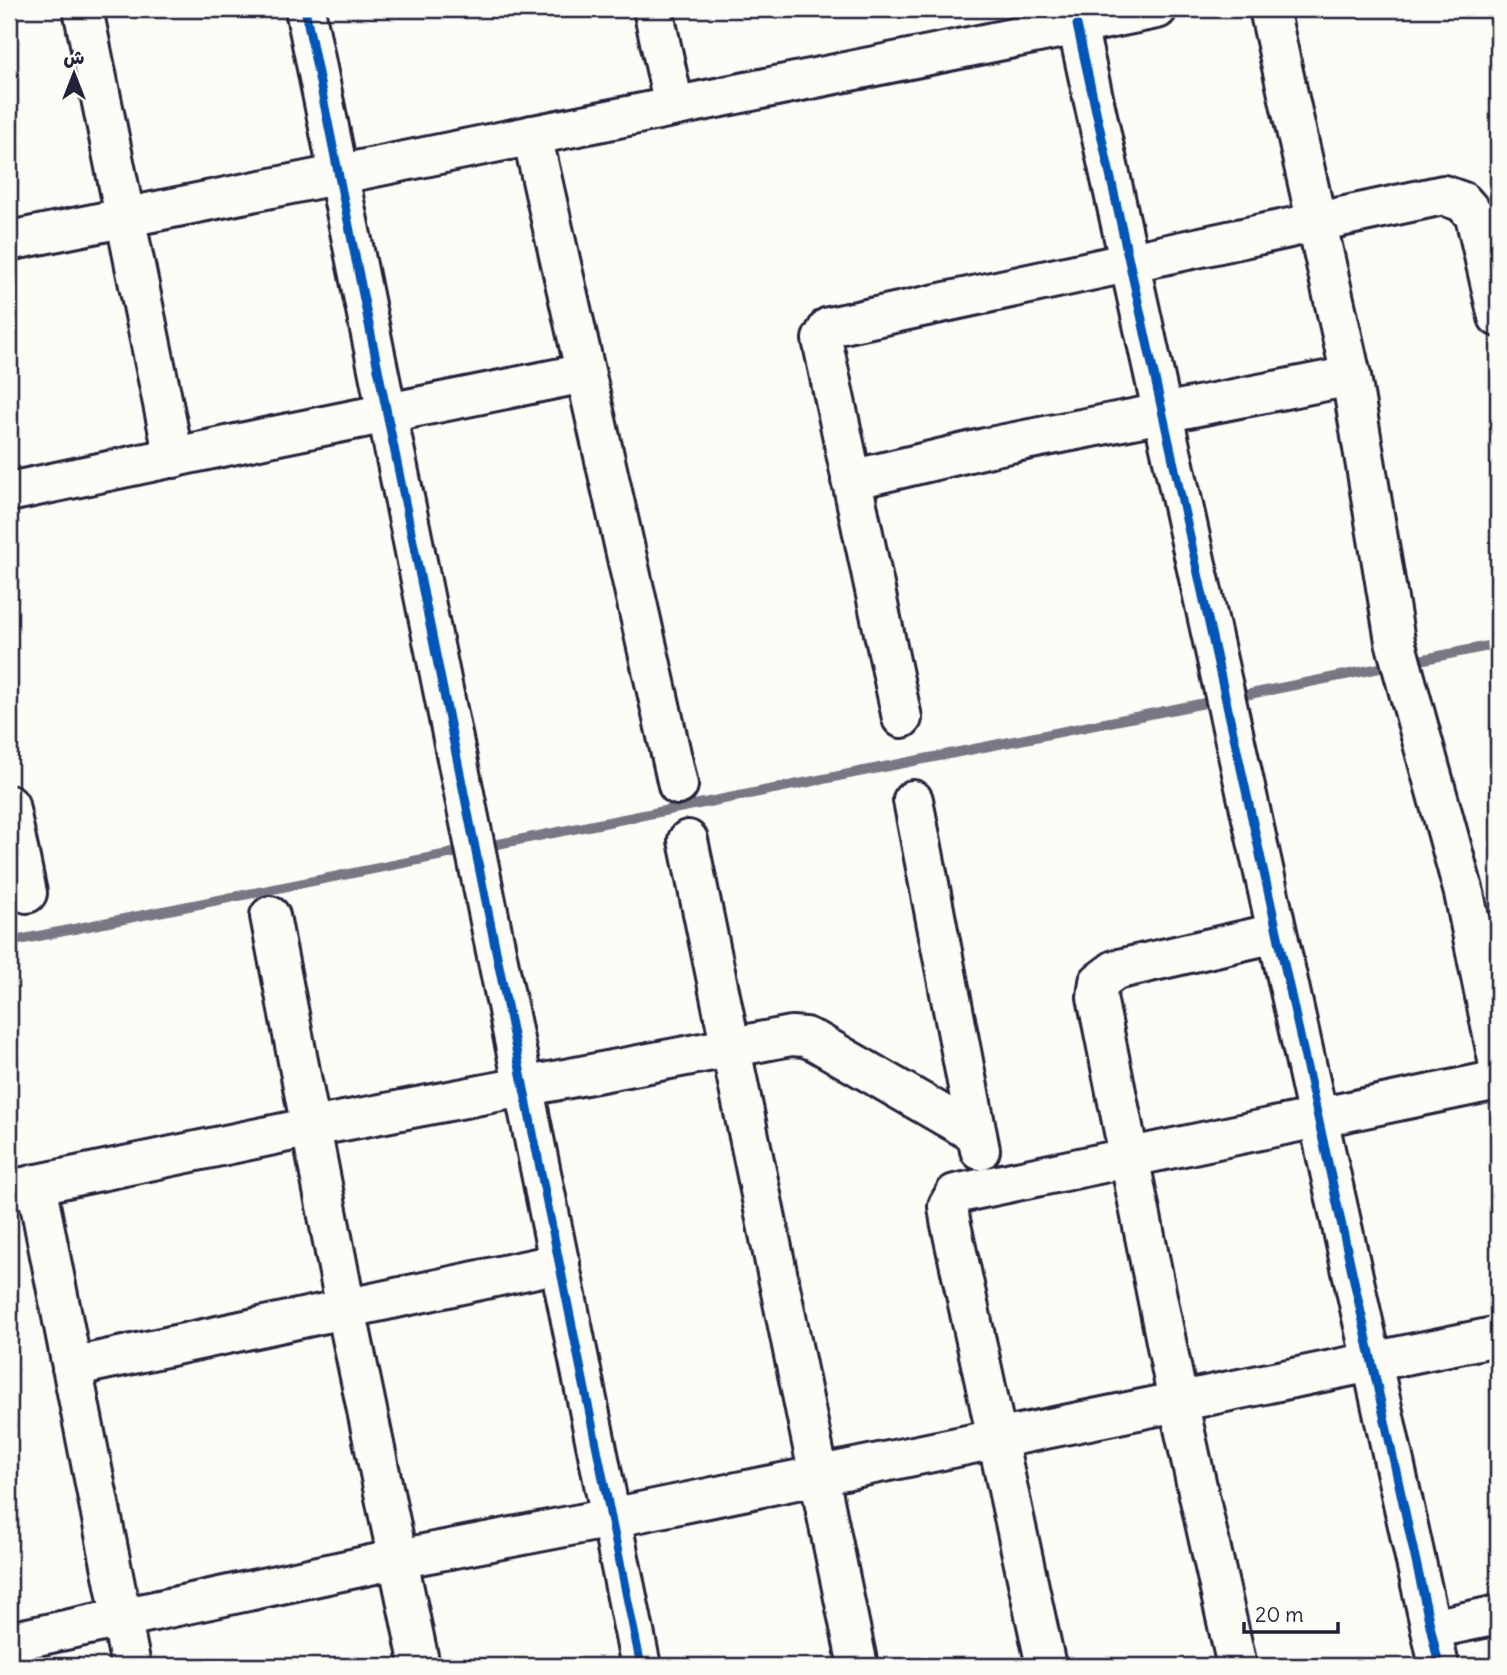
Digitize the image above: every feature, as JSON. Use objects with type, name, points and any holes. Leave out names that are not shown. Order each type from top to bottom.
[{"type":"street","points":[[83,9],[174,458]]},
{"type":"street","points":[[305,9],[641,1666]]},
{"type":"street","points":[[653,9],[674,106]]},
{"type":"street","points":[[9,241],[1155,9]]},
{"type":"street","points":[[1269,9],[1351,376],[1395,641],[1491,985],[1498,1060]]},
{"type":"street","points":[[1077,25],[1439,1666]]},
{"type":"street","points":[[532,135],[678,785]]},
{"type":"street","points":[[902,718],[822,339],[829,327],[1443,195],[1463,202],[1475,216],[1496,300]]},
{"type":"street","points":[[9,492],[585,373]]},
{"type":"street","points":[[851,480],[990,447],[1351,376]]},
{"type":"street","points":[[913,800],[988,1186]]},
{"type":"street","points":[[9,805],[27,893]]},
{"type":"street","points":[[688,840],[858,1666]]},
{"type":"street","points":[[270,916],[346,1309],[420,1666]]},
{"type":"street","points":[[1237,1666],[1178,1401],[1097,997],[1099,982],[1115,970],[1276,933]]},
{"type":"street","points":[[131,1666],[72,1367],[22,1187],[312,1127],[791,1036],[805,1037],[976,1134]]},
{"type":"street","points":[[1046,1666],[948,1206],[955,1194],[1498,1080]]},
{"type":"street","points":[[72,1367],[560,1263]]},
{"type":"street","points":[[20,1650],[122,1619],[398,1559],[611,1518],[1498,1336]]},
{"type":"street","points":[[1431,1629],[1498,1615]]},
{"type":"waterway","points":[[1410,662],[1498,644]]},
{"type":"waterway","points":[[1235,697],[1395,665]]},
{"type":"waterway","points":[[483,847],[1220,700]]},
{"type":"waterway","points":[[9,942],[468,850]]},
{"type":"cycle path","points":[[305,9],[641,1666]]},
{"type":"cycle path","points":[[1077,25],[1439,1666]]}]
